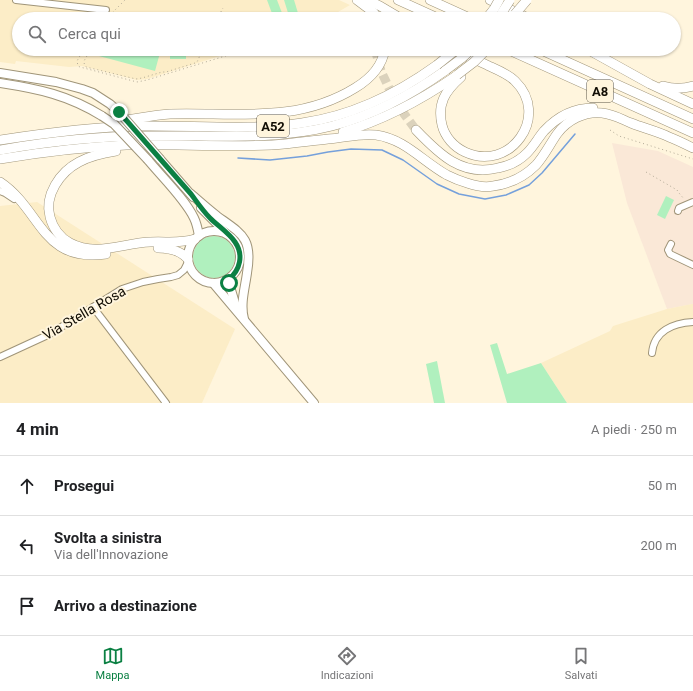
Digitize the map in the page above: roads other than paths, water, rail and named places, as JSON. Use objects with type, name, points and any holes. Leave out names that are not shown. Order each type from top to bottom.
[{"type":"highway","points":[[357,0],[373,12]]},
{"type":"highway","points":[[367,0],[390,12]]},
{"type":"highway","points":[[398,0],[425,12]]},
{"type":"highway","points":[[430,0],[457,12]]},
{"type":"highway","points":[[490,0],[515,12]]},
{"type":"highway","points":[[502,12],[510,0]]},
{"type":"highway","points":[[515,12],[522,0]]},
{"type":"highway","points":[[516,12],[527,0]]},
{"type":"highway","points":[[491,12],[497,3]]},
{"type":"highway","points":[[16,138],[89,124],[131,120],[164,114],[244,115],[290,112],[337,98],[360,85],[378,68],[383,56]]},
{"type":"highway","name":"A52","points":[[0,140],[51,132],[113,127],[269,127],[304,123],[334,116],[381,99],[408,84],[448,56]]},
{"type":"highway","name":"A52","points":[[0,150],[49,142],[100,138],[268,135],[312,130],[343,123],[376,111],[401,99],[446,70],[464,56]]},
{"type":"highway","points":[[467,56],[505,73],[515,81],[523,91],[528,107],[526,128],[518,142],[504,152],[484,157],[469,154],[457,148],[448,138],[443,127],[441,116],[442,100],[448,90],[459,76],[474,62],[480,56]]},
{"type":"highway","name":"A8","points":[[522,56],[693,133]]},
{"type":"highway","name":"A8","points":[[554,56],[693,119]]},
{"type":"highway","points":[[600,56],[650,84],[693,104]]},
{"type":"highway","points":[[626,70],[669,88],[693,86]]},
{"type":"highway","points":[[303,142],[370,124],[400,110],[459,76]]},
{"type":"highway","points":[[416,130],[433,147],[450,160],[469,169],[481,170],[507,166],[517,161],[529,150],[552,123],[567,114],[583,109],[600,109],[611,111],[693,148]]},
{"type":"highway","points":[[0,159],[52,151],[91,148],[125,146],[280,144],[375,135],[394,140],[408,147],[447,175],[473,185],[486,187],[508,183],[527,173],[538,163],[562,129],[574,119],[585,115],[598,113],[610,115],[668,136]]},
{"type":"highway","points":[[185,145],[122,150],[96,155],[79,162],[65,172],[55,184],[50,198],[49,214],[55,229],[61,237],[75,245],[93,249],[106,249],[144,243],[185,242],[197,238]]},
{"type":"highway","points":[[0,182],[12,191],[25,205],[45,233],[66,250],[93,256],[154,247],[177,251],[183,254],[188,260]]},
{"type":"main road","points":[[0,74],[56,82],[82,89],[110,104],[119,112],[191,194],[205,207],[239,232],[246,244],[249,258],[242,304],[242,313],[245,322]]},
{"type":"main road","points":[[0,83],[33,88],[64,97],[85,106],[114,124],[148,160],[191,212],[197,224],[197,238]]},
{"type":"main road","points":[[191,194],[201,208],[229,236],[232,239],[238,247],[240,256],[237,269],[229,279],[213,283],[204,282],[191,271],[188,260],[190,246],[197,238],[207,232],[216,231],[229,236]]},
{"type":"main road","points":[[229,279],[238,313]]},
{"type":"main road","points":[[213,283],[314,403]]},
{"type":"street","points":[[16,0],[106,10]]},
{"type":"street","points":[[0,191],[14,199],[34,219]]},
{"type":"street","points":[[678,210],[679,208],[691,203]]},
{"type":"street","points":[[671,244],[668,250],[670,254],[693,265]]},
{"type":"street","name":"Via Stella Rosa","points":[[0,357],[50,334],[122,289],[151,280],[171,278],[178,275],[184,270],[188,260]]},
{"type":"street","points":[[93,307],[166,403]]},
{"type":"street","points":[[652,353],[656,338],[663,331],[684,322],[693,322]]},
{"type":"waterway","points":[[238,158],[270,160],[351,149],[382,150],[403,160],[437,184],[459,194],[485,199],[506,195],[529,185],[542,173],[575,134]]},
{"type":"tunnel","points":[[370,12],[371,3]]},
{"type":"tunnel","points":[[377,56],[381,71],[396,103],[416,130]]}]
